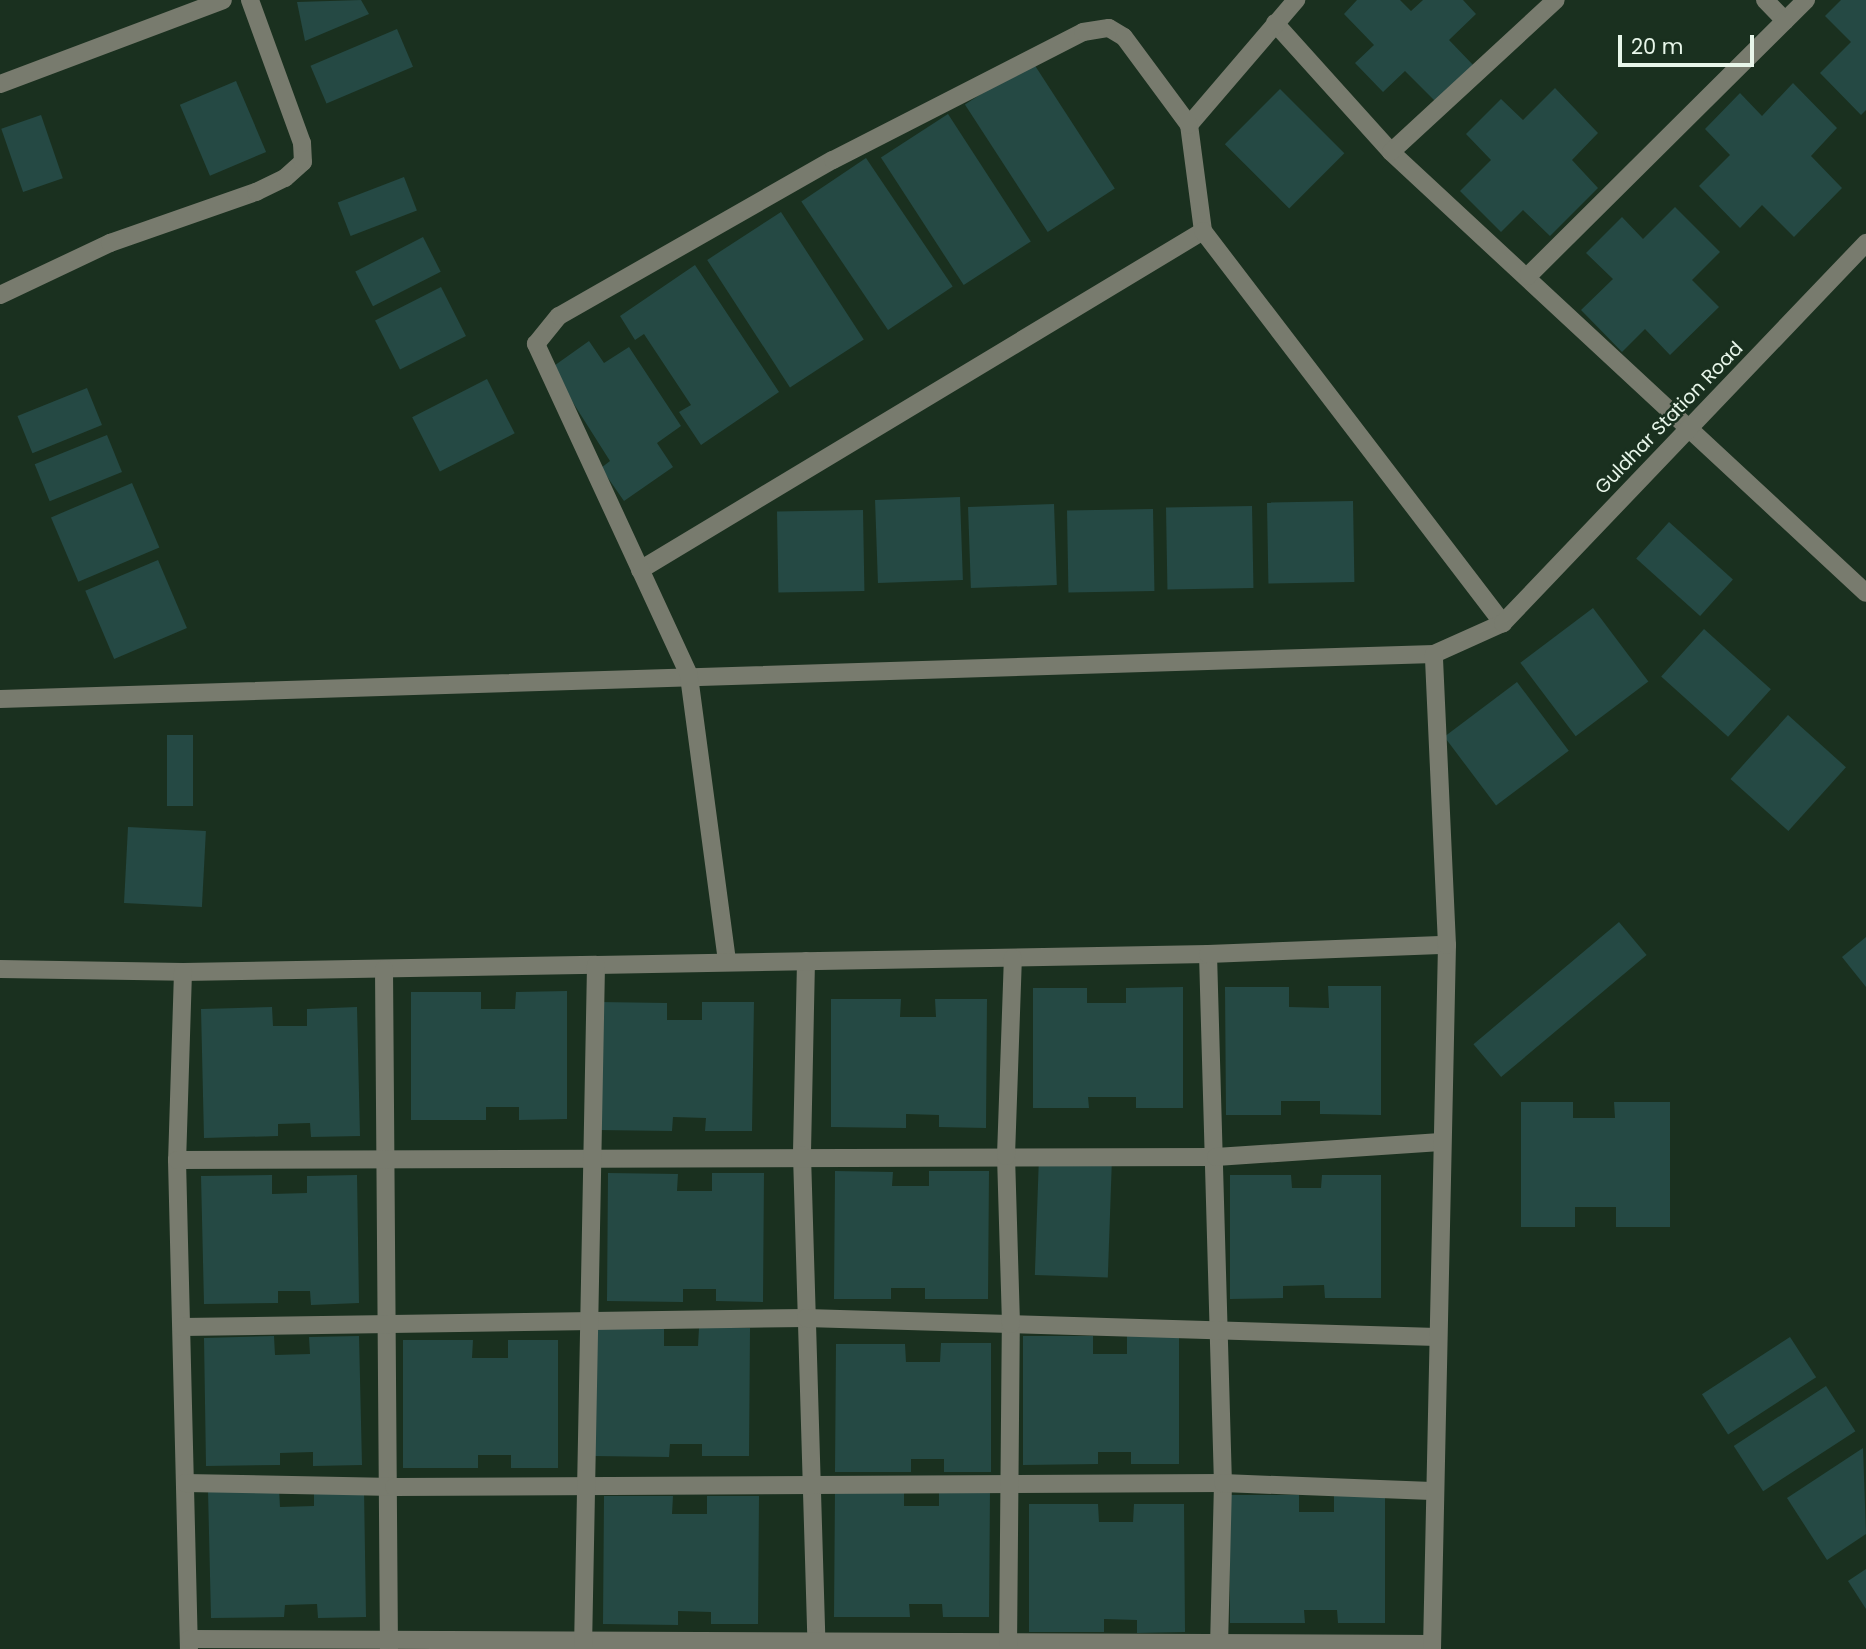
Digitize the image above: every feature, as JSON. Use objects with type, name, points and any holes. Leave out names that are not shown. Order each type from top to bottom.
[{"type":"street","points":[[0,84],[223,0]]},
{"type":"street","points":[[0,295],[110,243],[256,192],[285,178],[303,162],[302,143],[250,0]]},
{"type":"street","points":[[1189,125],[1296,0]]},
{"type":"street","points":[[1391,152],[1556,0]]},
{"type":"street","points":[[1765,0],[1784,21]]},
{"type":"street","points":[[1528,276],[1806,0]]},
{"type":"street","points":[[1275,23],[1391,152],[1528,276],[1866,593]]},
{"type":"street","points":[[0,699],[689,675],[1434,654],[1503,623],[1203,231],[1189,125],[1124,37],[1109,28],[1097,28],[833,160],[559,316],[536,344],[540,359],[689,675],[727,961]]},
{"type":"street","points":[[640,570],[1203,231]]},
{"type":"street","name":"Guldhar Station Road","points":[[1503,623],[1864,247]]},
{"type":"street","points":[[183,972],[177,1160],[189,1644],[1432,1647],[1432,1491],[1447,945],[1434,654]]},
{"type":"street","points":[[0,969],[183,972],[384,969],[1208,954],[1447,945]]},
{"type":"street","points":[[1208,954],[1216,1157],[1223,1483],[1219,1648]]},
{"type":"street","points":[[1008,1646],[1007,1482],[1011,1324],[1006,1156],[1013,958]]},
{"type":"street","points":[[806,961],[802,1155],[809,1486],[817,1646]]},
{"type":"street","points":[[583,1646],[596,965]]},
{"type":"street","points":[[384,969],[389,1645]]},
{"type":"street","points":[[177,1160],[592,1159],[802,1155],[1216,1157],[1440,1142]]},
{"type":"street","points":[[182,1327],[806,1318],[1437,1337]]},
{"type":"street","points":[[185,1483],[809,1486],[1007,1482],[1223,1483],[1432,1491]]},
{"type":"building","points":[[361,0],[369,14],[305,41],[297,2]]},
{"type":"building","points":[[1357,0],[1400,0],[1411,11],[1423,0],[1463,0],[1476,14],[1449,40],[1476,68],[1439,105],[1405,71],[1383,92],[1355,63],[1374,45],[1344,14]]},
{"type":"building","points":[[1841,0],[1866,0],[1866,110],[1861,115],[1820,73],[1851,42],[1825,16]]},
{"type":"building","points":[[397,29],[413,67],[326,103],[310,66]]},
{"type":"building","points":[[1032,61],[1115,188],[1048,232],[965,105]]},
{"type":"building","points":[[236,81],[266,152],[210,176],[180,105]]},
{"type":"building","points":[[1793,83],[1837,128],[1811,156],[1842,188],[1794,237],[1762,205],[1740,228],[1699,186],[1730,155],[1705,129],[1740,93],[1762,116]]},
{"type":"building","points":[[1555,88],[1598,133],[1572,160],[1598,188],[1550,236],[1523,210],[1501,232],[1460,191],[1491,160],[1466,134],[1501,99],[1523,120]]},
{"type":"building","points":[[1280,89],[1344,153],[1289,209],[1225,144]]},
{"type":"building","points":[[948,114],[1031,241],[964,285],[881,158]]},
{"type":"building","points":[[41,115],[63,178],[23,192],[1,129]]},
{"type":"building","points":[[866,158],[953,287],[888,330],[801,202]]},
{"type":"building","points":[[404,177],[417,211],[351,236],[338,202]]},
{"type":"building","points":[[1675,207],[1720,252],[1692,280],[1719,307],[1670,355],[1645,329],[1622,352],[1581,310],[1613,279],[1586,253],[1622,217],[1643,239]]},
{"type":"building","points":[[781,212],[864,339],[790,387],[707,260]]},
{"type":"building","points":[[423,237],[441,272],[373,306],[355,272]]},
{"type":"building","points":[[695,265],[779,392],[701,445],[679,412],[691,405],[644,334],[635,340],[620,316]]},
{"type":"building","points":[[441,287],[466,336],[400,370],[375,321]]},
{"type":"building","points":[[589,341],[604,363],[629,347],[681,426],[657,443],[673,467],[624,501],[601,468],[610,461],[551,368]]},
{"type":"building","points":[[487,379],[515,433],[440,471],[412,417]]},
{"type":"building","points":[[87,388],[102,425],[32,453],[17,416]]},
{"type":"building","points":[[107,435],[122,472],[50,501],[35,464]]},
{"type":"building","points":[[132,483],[159,547],[78,582],[51,517]]},
{"type":"building","points":[[960,497],[963,580],[878,583],[875,500]]},
{"type":"building","points":[[1353,501],[1354,582],[1268,583],[1267,503]]},
{"type":"building","points":[[1054,504],[1057,585],[971,588],[968,507]]},
{"type":"building","points":[[1252,506],[1253,588],[1167,589],[1166,508]]},
{"type":"building","points":[[1153,509],[1154,591],[1068,592],[1067,511]]},
{"type":"building","points":[[863,510],[864,591],[778,592],[777,512]]},
{"type":"building","points":[[1669,522],[1733,580],[1700,616],[1636,558]]},
{"type":"building","points":[[158,560],[187,628],[114,659],[85,591]]},
{"type":"building","points":[[1593,608],[1648,681],[1576,736],[1520,663]]},
{"type":"building","points":[[1704,629],[1771,689],[1728,737],[1661,677]]},
{"type":"building","points":[[1517,682],[1569,751],[1496,805],[1444,737]]},
{"type":"building","points":[[1788,715],[1846,767],[1788,831],[1730,779]]},
{"type":"building","points":[[167,735],[193,735],[193,806],[167,806]]},
{"type":"building","points":[[128,827],[206,831],[202,907],[124,903]]},
{"type":"building","points":[[1619,922],[1647,955],[1501,1077],[1473,1044]]},
{"type":"building","points":[[1866,937],[1866,987],[1842,957]]},
{"type":"building","points":[[1328,986],[1381,986],[1381,1115],[1320,1114],[1320,1101],[1281,1101],[1281,1115],[1226,1115],[1225,987],[1289,987],[1289,1007],[1329,1008]]},
{"type":"building","points":[[1183,987],[1183,1108],[1136,1108],[1136,1097],[1088,1097],[1089,1108],[1033,1108],[1033,988],[1087,988],[1087,1003],[1126,1003],[1126,988]]},
{"type":"building","points":[[567,991],[567,1119],[519,1120],[519,1107],[486,1107],[486,1120],[411,1120],[411,992],[481,992],[481,1009],[515,1009],[516,992]]},
{"type":"building","points":[[831,999],[901,999],[900,1017],[936,1017],[935,999],[987,999],[986,1128],[939,1127],[939,1115],[906,1114],[906,1128],[831,1127]]},
{"type":"building","points":[[599,1002],[667,1003],[667,1020],[702,1020],[702,1002],[754,1002],[752,1131],[705,1131],[706,1118],[673,1117],[672,1131],[597,1130]]},
{"type":"building","points":[[272,1007],[273,1026],[307,1026],[307,1009],[357,1007],[360,1136],[311,1137],[310,1123],[278,1124],[278,1136],[204,1138],[201,1009]]},
{"type":"building","points":[[1521,1102],[1573,1102],[1573,1118],[1615,1118],[1614,1102],[1670,1102],[1670,1227],[1616,1227],[1616,1207],[1575,1207],[1575,1227],[1521,1227]]},
{"type":"building","points":[[1039,1156],[1112,1159],[1108,1277],[1035,1275]]},
{"type":"building","points":[[835,1171],[893,1172],[892,1186],[929,1186],[929,1171],[989,1171],[988,1299],[925,1299],[925,1288],[891,1288],[891,1299],[834,1299]]},
{"type":"building","points":[[608,1173],[678,1174],[677,1191],[712,1191],[712,1173],[764,1173],[763,1302],[716,1301],[716,1289],[683,1289],[683,1302],[607,1301]]},
{"type":"building","points":[[272,1175],[272,1194],[307,1193],[307,1176],[357,1175],[359,1303],[311,1305],[310,1291],[278,1291],[278,1303],[204,1304],[201,1176]]},
{"type":"building","points":[[1230,1175],[1291,1175],[1292,1188],[1321,1188],[1322,1175],[1381,1175],[1381,1298],[1325,1298],[1324,1285],[1283,1286],[1283,1298],[1230,1299]]},
{"type":"building","points":[[595,1328],[664,1329],[664,1346],[698,1346],[699,1328],[750,1328],[749,1456],[702,1456],[702,1444],[670,1444],[669,1457],[593,1456]]},
{"type":"building","points":[[274,1336],[275,1355],[310,1354],[309,1337],[359,1336],[362,1465],[313,1466],[313,1452],[280,1453],[280,1465],[206,1466],[204,1338]]},
{"type":"building","points":[[1023,1336],[1093,1336],[1093,1354],[1127,1354],[1127,1336],[1179,1336],[1179,1464],[1131,1464],[1131,1452],[1098,1452],[1098,1464],[1023,1465]]},
{"type":"building","points":[[1790,1337],[1816,1377],[1728,1434],[1702,1394]]},
{"type":"building","points":[[403,1340],[473,1340],[472,1358],[508,1358],[508,1340],[558,1340],[558,1468],[511,1468],[511,1455],[478,1455],[478,1468],[403,1468]]},
{"type":"building","points":[[941,1343],[991,1343],[991,1472],[944,1472],[944,1459],[911,1459],[911,1472],[835,1472],[836,1344],[905,1344],[906,1362],[940,1362]]},
{"type":"building","points":[[1826,1386],[1855,1431],[1763,1491],[1734,1446]]},
{"type":"building","points":[[1863,1448],[1866,1534],[1827,1560],[1787,1498]]},
{"type":"building","points":[[835,1488],[904,1488],[904,1506],[939,1506],[939,1489],[990,1488],[989,1617],[943,1617],[942,1604],[909,1604],[910,1617],[834,1617]]},
{"type":"building","points":[[279,1489],[280,1507],[314,1506],[314,1489],[364,1489],[366,1617],[318,1618],[317,1604],[285,1605],[284,1617],[211,1618],[208,1490]]},
{"type":"building","points":[[1334,1494],[1385,1494],[1385,1623],[1338,1623],[1337,1610],[1304,1610],[1305,1623],[1230,1623],[1229,1495],[1299,1495],[1299,1512],[1334,1512]]},
{"type":"building","points":[[604,1496],[673,1496],[672,1514],[707,1514],[707,1496],[759,1496],[758,1624],[711,1624],[711,1612],[678,1611],[678,1625],[603,1624]]},
{"type":"building","points":[[1029,1504],[1098,1504],[1099,1522],[1133,1522],[1134,1504],[1184,1504],[1185,1632],[1137,1633],[1137,1620],[1104,1619],[1104,1632],[1029,1632]]},
{"type":"building","points":[[1866,1569],[1866,1609],[1848,1581]]}]
